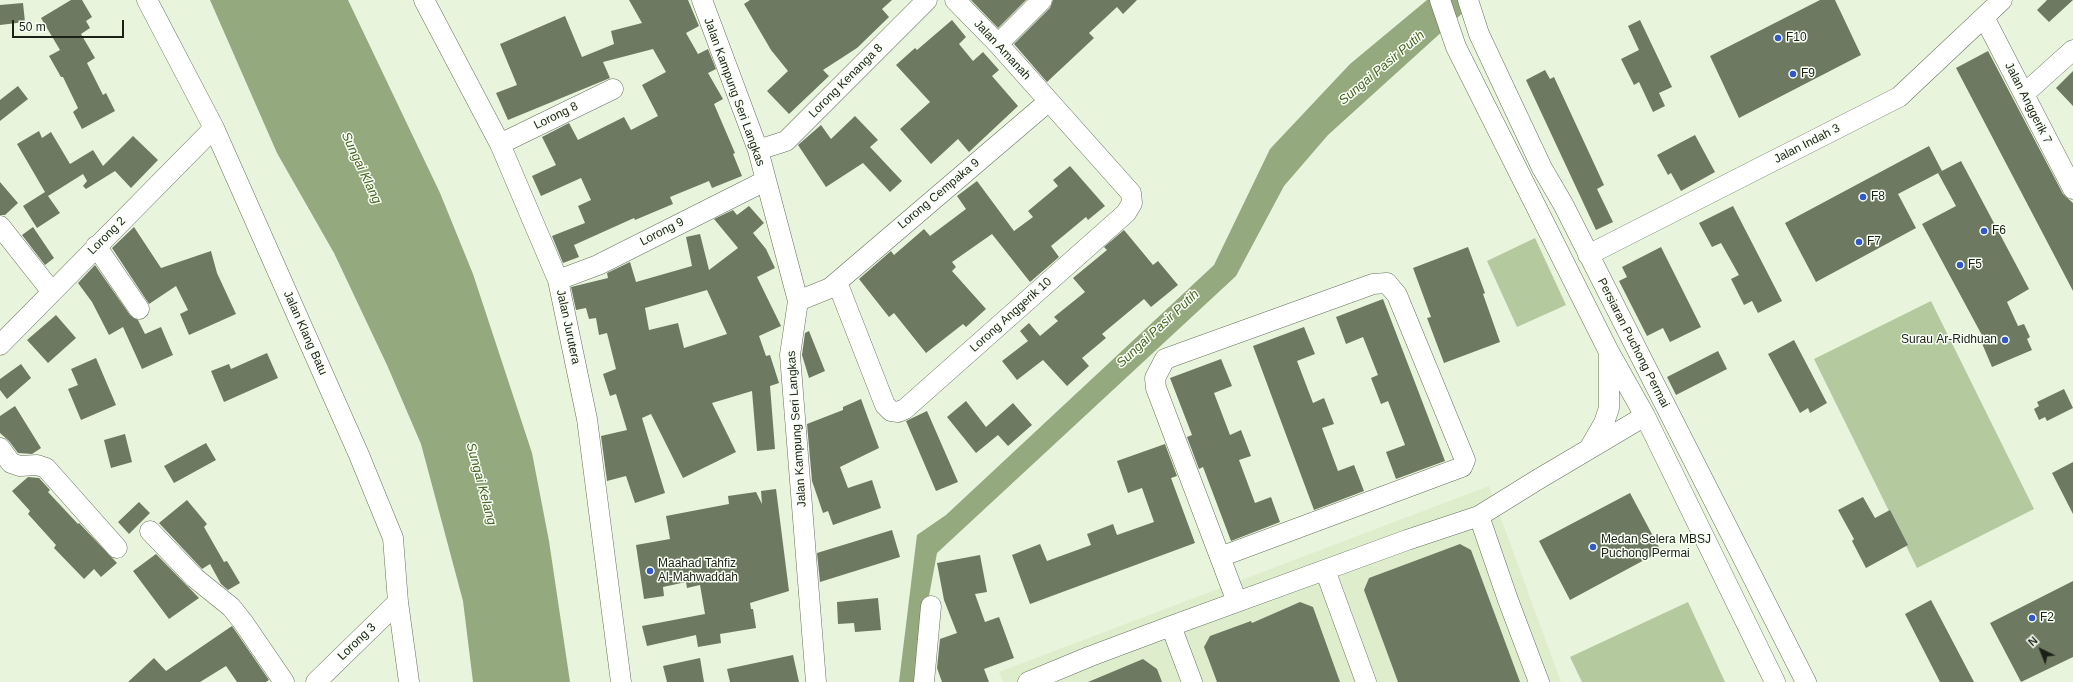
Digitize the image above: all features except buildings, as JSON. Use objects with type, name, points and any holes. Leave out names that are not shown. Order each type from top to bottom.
[{"type":"street","name":"Jalan Klang Batu","points":[[147,0],[214,128],[359,455],[393,538],[398,602],[409,682]]},
{"type":"street","name":"Jalan Jurutera","points":[[424,0],[500,144],[558,280],[587,419],[621,682]]},
{"type":"street","name":"Jalan Kampung Seri Langkas","points":[[703,0],[762,149],[765,181],[819,292],[790,355],[816,682]]},
{"type":"street","name":"Lorong Kenanga 8","points":[[762,149],[786,141],[927,0]]},
{"type":"street","name":"Jalan Amanah","points":[[955,0],[998,44],[1049,101]]},
{"type":"street","points":[[998,44],[1042,0]]},
{"type":"street","name":"Persiaran Puchong Permai","points":[[1440,0],[1456,47],[1605,344],[1646,416],[1775,682]]},
{"type":"street","name":"Jalan Indah 3","points":[[1588,255],[1899,97],[2002,0]]},
{"type":"street","name":"Persiaran Puchong Permai","points":[[1470,5],[1479,34],[1542,168],[1563,204],[1806,682]]},
{"type":"street","name":"Jalan Anggerik 7","points":[[1984,18],[2073,189]]},
{"type":"street","points":[[2024,94],[2073,50]]},
{"type":"street","name":"Lorong 8","points":[[500,144],[613,89]]},
{"type":"street","name":"Lorong Cempaka 9","points":[[819,292],[1049,101]]},
{"type":"street","name":"Lorong Anggerik 10","points":[[819,292],[885,404],[891,411],[898,412],[905,409],[1126,212],[1132,203],[1131,193],[1049,101]]},
{"type":"street","name":"Lorong 2","points":[[1,340],[52,292],[214,128]]},
{"type":"street","name":"Lorong 9","points":[[558,280],[598,265],[765,181]]},
{"type":"street","points":[[1533,202],[1570,248],[1588,255],[1589,295],[1605,344],[1609,408],[1604,423],[1588,450]]},
{"type":"street","points":[[0,226],[52,292]]},
{"type":"street","points":[[96,246],[139,308]]},
{"type":"street","points":[[1220,557],[1462,467],[1465,460],[1398,295],[1387,283],[1373,284],[1166,359],[1155,378],[1156,388],[1237,602]]},
{"type":"street","points":[[1633,342],[1639,393],[1646,416],[1660,424],[1689,451]]},
{"type":"street","points":[[1028,682],[1091,656],[1171,626],[1407,540],[1480,516],[1537,480],[1646,416]]},
{"type":"street","points":[[0,448],[11,463],[20,466],[37,465],[46,468],[117,548]]},
{"type":"street","points":[[1480,516],[1508,600],[1539,682]]},
{"type":"street","points":[[150,531],[195,578],[231,607],[284,682]]},
{"type":"street","points":[[1325,570],[1366,682]]},
{"type":"street","name":"Lorong 3","points":[[316,682],[398,602]]},
{"type":"street","points":[[924,682],[931,606]]},
{"type":"street","points":[[1171,626],[1192,682]]},
{"type":"shaded area","points":[[1535,238],[1566,305],[1517,327],[1487,261]]},
{"type":"shaded area","points":[[1931,301],[2034,509],[1917,568],[1814,359]]},
{"type":"shaded area","points":[[1489,486],[1561,682],[1003,682],[999,672]]},
{"type":"shaded area","points":[[1688,602],[1725,682],[1582,682],[1570,657]]},
{"type":"water","points":[[210,0],[348,0],[440,193],[473,274],[532,453],[549,541],[570,682],[473,682],[463,601],[421,444],[387,365],[334,253],[277,153]]},
{"type":"water","name":"Sungai Pasir Putih","points":[[1427,0],[1477,0],[1328,135],[1284,186],[1236,276],[937,553],[929,596],[922,682],[899,682],[917,535],[946,515],[1214,265],[1270,149],[1350,64]]},
{"type":"place","name":"F10","points":[[1778,38]]},
{"type":"place","name":"F9","points":[[1793,74]]},
{"type":"place","name":"F8","points":[[1863,197]]},
{"type":"place","name":"F6","points":[[1984,231]]},
{"type":"place","name":"F7","points":[[1859,242]]},
{"type":"place","name":"F5","points":[[1960,265]]},
{"type":"place","name":"Surau Ar-Ridhuan","points":[[2005,340]]},
{"type":"place","name":"Medan Selera MBSJ Puchong Permai","points":[[1593,547]]},
{"type":"place","name":"Maahad Tahfiz Al-Mahwaddah","points":[[650,571]]},
{"type":"place","name":"F2","points":[[2032,618]]},
{"type":"water label","name":"Sungai Klang","points":[[361,168]]},
{"type":"water label","name":"Sungai Kelang","points":[[481,484]]}]
